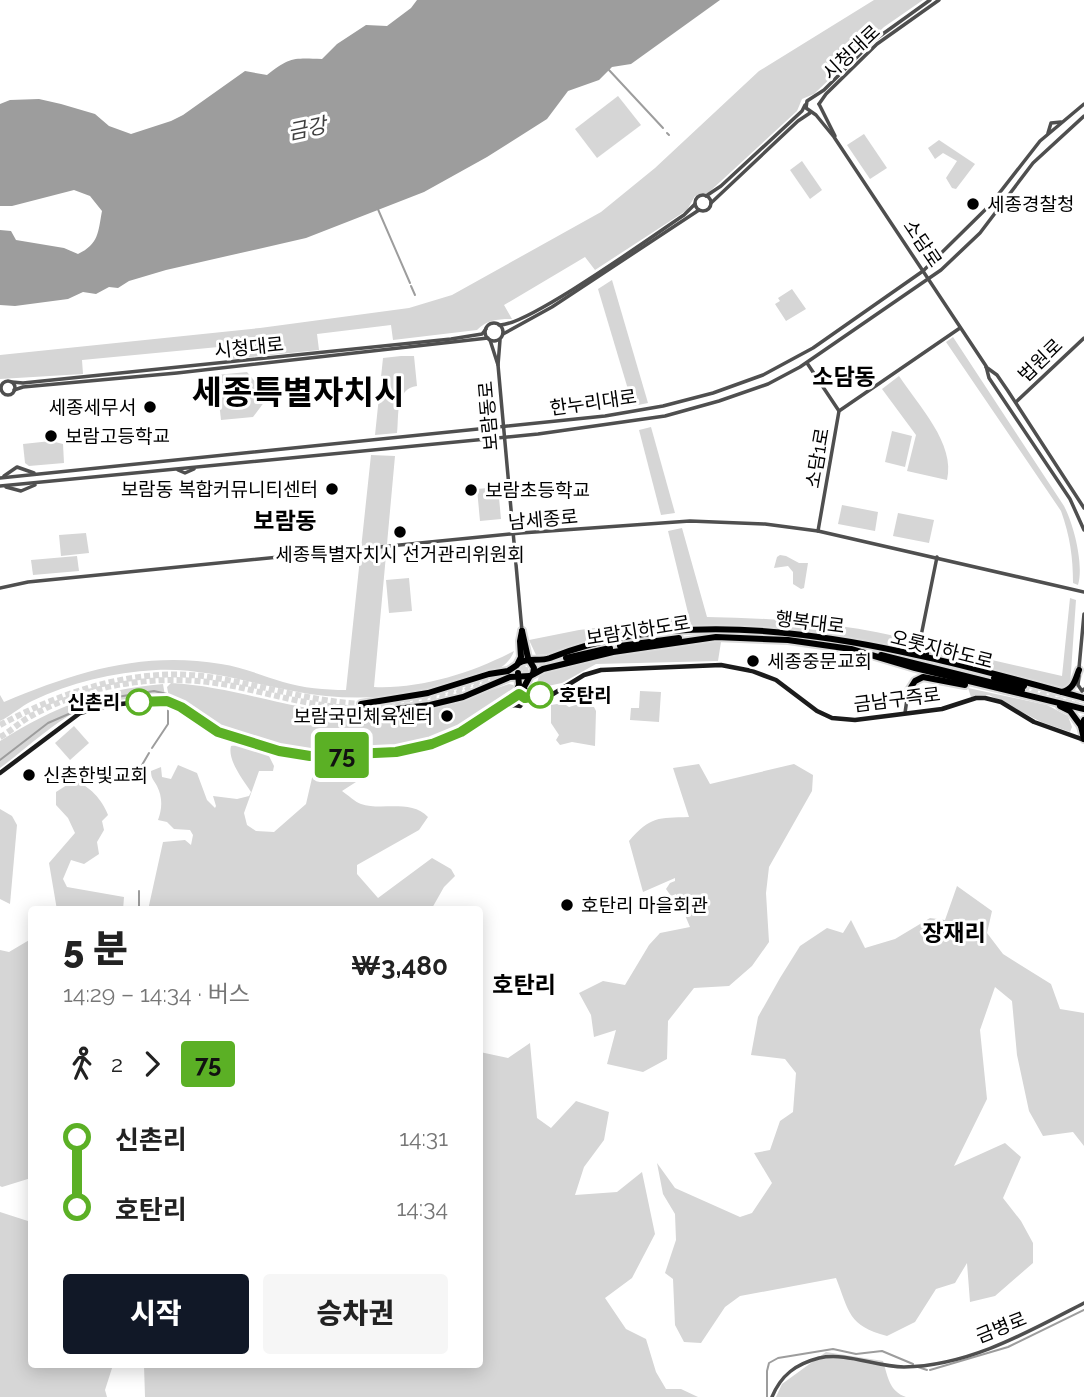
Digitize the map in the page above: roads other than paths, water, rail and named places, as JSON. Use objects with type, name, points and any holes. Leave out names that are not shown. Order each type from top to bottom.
[{"type":"highway","name":"행복대로","points":[[531,675],[562,657],[640,636],[688,630],[898,650],[1062,692],[1083,694]]},
{"type":"highway","points":[[519,694],[534,668],[524,648],[522,631]]},
{"type":"highway","name":"행복대로","points":[[529,661],[707,640],[715,634]]},
{"type":"highway","points":[[898,650],[914,649],[919,642]]},
{"type":"highway","points":[[919,642],[921,652],[951,663]]},
{"type":"highway","name":"행복대로","points":[[852,646],[898,663],[1084,709]]},
{"type":"highway","name":"오롯지하도로","points":[[852,646],[1023,688]]},
{"type":"highway","points":[[524,648],[539,658],[562,657]]},
{"type":"highway","points":[[519,694],[518,664],[524,648]]},
{"type":"highway","points":[[524,648],[510,667],[428,693],[361,706],[372,712],[413,709],[463,697],[519,675],[531,675]]},
{"type":"highway","points":[[489,674],[508,671],[529,661]]},
{"type":"highway","points":[[898,663],[908,668],[912,674],[908,692]]},
{"type":"highway","points":[[1062,692],[1069,691],[1073,686],[1079,670]]},
{"type":"highway","points":[[489,674],[495,677],[494,685]]},
{"type":"highway","points":[[908,692],[915,681],[923,677],[975,687],[987,686]]},
{"type":"highway","points":[[504,680],[514,680],[519,694]]},
{"type":"highway","points":[[1052,689],[1057,696],[1050,702],[1083,720]]},
{"type":"highway","points":[[519,694],[535,696]]},
{"type":"highway","points":[[1083,694],[1084,738]]},
{"type":"main road","name":"금남구즉로","points":[[535,696],[556,692],[584,675],[601,670],[721,665],[752,671],[779,681],[817,711],[832,718],[855,720],[942,709],[975,698],[985,698],[1001,702],[1034,722],[1084,738]]},
{"type":"main road","name":"금남구즉로","points":[[483,719],[519,694],[556,692]]},
{"type":"main road","name":"금남구즉로","points":[[0,773],[80,713],[100,707],[159,700],[175,704],[209,728],[225,734],[294,755],[310,756],[378,753],[416,748],[450,737],[514,705],[520,706],[519,694]]},
{"type":"main road","points":[[514,705],[519,694]]},
{"type":"street","name":"시청대로","points":[[812,99],[873,41],[929,0]]},
{"type":"street","name":"시청대로","points":[[819,105],[826,94],[877,44],[939,0]]},
{"type":"street","points":[[498,365],[502,336],[499,325],[520,320],[549,303],[684,216],[697,198],[706,196],[721,186],[802,111],[806,103],[812,99],[817,100],[817,111],[798,121],[711,203],[707,211],[699,210],[552,307],[502,336]]},
{"type":"street","points":[[806,103],[807,110],[812,112]]},
{"type":"street","name":"한누리대로","points":[[0,478],[605,416],[663,406],[713,393],[763,375],[813,348],[923,271],[990,205],[1026,156],[1084,104]]},
{"type":"street","name":"소담로","points":[[819,105],[835,133],[834,137]]},
{"type":"street","name":"소담로","points":[[812,112],[834,137],[986,366],[997,374],[1084,508]]},
{"type":"street","name":"한누리대로","points":[[0,486],[504,437],[665,416],[768,384],[807,363],[928,279],[971,242],[1033,163],[1084,116]]},
{"type":"street","points":[[706,196],[711,203]]},
{"type":"street","points":[[695,204],[699,210]]},
{"type":"street","name":"시청대로","points":[[12,382],[164,370],[451,339],[482,334],[492,324],[499,325]]},
{"type":"street","name":"소담1로","points":[[818,531],[839,411],[960,328]]},
{"type":"street","points":[[486,329],[498,365]]},
{"type":"street","name":"시청대로","points":[[14,390],[378,352],[502,336]]},
{"type":"street","name":"법원로","points":[[1016,402],[1084,338]]},
{"type":"street","points":[[807,363],[839,411]]},
{"type":"street","name":"보람동로","points":[[498,365],[522,631]]},
{"type":"street","name":"소담로","points":[[986,366],[989,378],[1070,499],[1084,530]]},
{"type":"street","points":[[12,382],[14,390],[10,394],[1,392],[1,384],[12,382]]},
{"type":"street","points":[[0,478],[17,467],[40,474]]},
{"type":"street","name":"남세종로","points":[[0,588],[29,582],[690,520],[765,524],[818,531],[1084,592]]},
{"type":"street","points":[[919,642],[937,557]]},
{"type":"street","points":[[1083,694],[1078,685],[1084,614]]},
{"type":"street","points":[[905,713],[908,692]]},
{"type":"street","name":"금병로","points":[[772,1397],[778,1382],[788,1371],[822,1358],[840,1357],[887,1367],[939,1364],[1004,1344],[1084,1303]]},
{"type":"water","name":"금강","points":[[417,0],[720,0],[631,64],[612,67],[599,80],[568,91],[547,119],[424,192],[306,238],[166,270],[129,281],[118,288],[109,287],[96,294],[83,292],[68,299],[15,306],[0,305],[0,230],[11,231],[16,240],[64,248],[78,254],[94,242],[102,211],[90,196],[74,190],[12,206],[0,206],[0,104],[10,100],[39,99],[61,104],[95,114],[109,126],[131,134],[183,115],[245,71],[267,75],[292,60],[322,59],[337,44],[366,25],[387,26],[411,8]]},
{"type":"waterway","points":[[609,70],[663,128]]},
{"type":"waterway","points":[[377,207],[410,283]]},
{"type":"waterway","points":[[411,286],[415,295]]},
{"type":"waterway","points":[[0,760],[48,723],[71,713],[86,702],[154,691],[167,694]]},
{"type":"waterway","points":[[152,748],[168,724],[168,708]]},
{"type":"waterway","points":[[142,765],[149,753]]},
{"type":"waterway","points":[[139,891],[139,906]]},
{"type":"waterway","points":[[930,1370],[1008,1347],[1084,1310]]},
{"type":"waterway","points":[[767,1397],[769,1363],[778,1358],[833,1349],[856,1354],[882,1351],[913,1364]]},
{"type":"waterway","points":[[918,1367],[927,1370]]},
{"type":"tunnel","points":[[514,674],[566,658]]},
{"type":"tunnel","points":[[511,670],[534,663]]},
{"type":"tunnel","points":[[386,703],[440,694],[500,674]]},
{"type":"tunnel","points":[[0,725],[77,691],[132,678],[160,675],[216,678],[308,697],[364,704]]},
{"type":"tunnel","points":[[0,737],[55,704],[106,687],[158,680],[212,683],[329,706],[385,708]]},
{"type":"tunnel","points":[[413,704],[441,699],[497,680]]},
{"type":"tunnel","points":[[1024,686],[1058,695]]},
{"type":"tunnel","points":[[1022,690],[1078,705]]},
{"type":"place","name":"세종경찰청","points":[[973,204]]},
{"type":"place","name":"세종세무서","points":[[150,407]]},
{"type":"place","name":"보람고등학교","points":[[51,436]]},
{"type":"place","name":"보람동 복합커뮤니티센터","points":[[332,489]]},
{"type":"place","name":"보람초등학교","points":[[471,490]]},
{"type":"place","name":"세종특별자치시 선거관리위원회","points":[[400,532]]},
{"type":"place","name":"세종중문교회","points":[[753,661]]},
{"type":"place","name":"호탄리","points":[[540,695]]},
{"type":"place","name":"신촌리","points":[[139,702]]},
{"type":"place","name":"보람국민체육센터","points":[[447,716]]},
{"type":"place","name":"신촌한빛교회","points":[[29,775]]},
{"type":"place","name":"호탄리 마을회관","points":[[567,905]]},
{"type":"district","name":"소담동","points":[[844,377]]},
{"type":"district","name":"세종특별자치시","points":[[298,392]]},
{"type":"district","name":"보람동","points":[[285,521]]},
{"type":"district","name":"장재리","points":[[954,933]]},
{"type":"district","name":"호탄리","points":[[524,985]]}]
